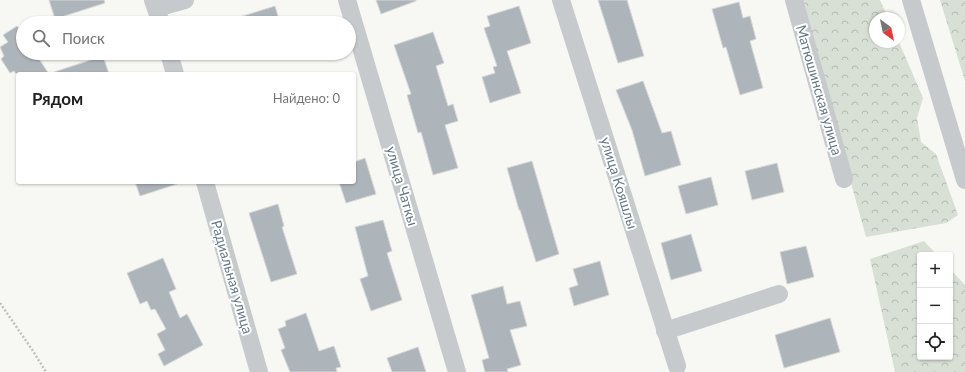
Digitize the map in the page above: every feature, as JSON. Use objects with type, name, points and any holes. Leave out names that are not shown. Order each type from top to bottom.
[{"type":"street","points":[[157,10],[185,0]]},
{"type":"street","name":"улица Чаткы","points":[[347,0],[352,16]]},
{"type":"street","name":"улица Кояшлы","points":[[561,0],[677,366]]},
{"type":"street","name":"Матюшинская улица","points":[[794,0],[844,179]]},
{"type":"street","points":[[911,0],[965,180]]},
{"type":"street","name":"улица Чаткы","points":[[356,30],[457,372]]},
{"type":"street","points":[[171,60],[174,72]]},
{"type":"street","name":"Радиальная улица","points":[[206,184],[259,372]]},
{"type":"street","points":[[665,331],[779,294]]},
{"type":"path","points":[[0,303],[34,351],[46,372]]},
{"type":"green space","points":[[800,0],[880,0],[885,12],[869,12],[869,48],[902,48],[923,98],[917,118],[921,142],[936,154],[958,215],[946,223],[866,237]]},
{"type":"green space","points":[[940,0],[965,0],[965,81]]},
{"type":"green space","points":[[924,241],[934,252],[917,252],[917,360],[953,360],[953,272],[965,285],[965,372],[895,372],[870,259]]},
{"type":"building","points":[[49,0],[104,0],[105,3],[64,16],[54,16]]},
{"type":"building","points":[[376,0],[416,0],[416,1],[381,14]]},
{"type":"building","points":[[598,0],[627,0],[644,56],[618,63]]},
{"type":"building","points":[[739,2],[743,18],[750,16],[756,39],[750,41],[763,88],[740,95],[726,47],[723,48],[712,9]]},
{"type":"building","points":[[275,6],[278,16],[243,16]]},
{"type":"building","points":[[519,6],[531,43],[507,51],[521,93],[490,103],[482,77],[495,73],[493,67],[497,66],[484,28],[490,26],[487,16]]},
{"type":"building","points":[[16,27],[16,60],[40,60],[48,72],[16,72],[16,74],[14,71],[10,73],[1,59],[4,56],[0,47],[8,42],[3,35]]},
{"type":"building","points":[[433,32],[444,63],[436,66],[448,106],[453,104],[458,121],[445,125],[458,168],[433,175],[421,132],[418,133],[407,95],[411,94],[394,45]]},
{"type":"building","points":[[91,60],[104,60],[108,72],[54,72]]},
{"type":"building","points":[[643,81],[662,133],[671,131],[681,165],[645,176],[632,130],[616,90]]},
{"type":"building","points":[[365,158],[376,194],[346,203],[340,184],[356,184],[356,161]]},
{"type":"building","points":[[532,161],[559,254],[536,262],[507,168]]},
{"type":"building","points":[[777,163],[784,192],[752,200],[745,171]]},
{"type":"building","points":[[711,177],[718,205],[686,214],[678,186]]},
{"type":"building","points":[[136,184],[177,184],[140,196]]},
{"type":"building","points":[[278,204],[284,226],[282,227],[297,274],[271,282],[249,213]]},
{"type":"building","points":[[383,220],[392,251],[387,253],[402,300],[371,311],[360,279],[368,276],[355,227]]},
{"type":"building","points":[[691,234],[702,271],[671,280],[661,243]]},
{"type":"building","points":[[806,246],[814,277],[787,284],[780,252]]},
{"type":"building","points":[[163,258],[176,289],[169,292],[180,318],[187,314],[203,345],[164,366],[158,354],[165,350],[157,334],[166,329],[155,309],[151,310],[147,301],[140,304],[127,273]]},
{"type":"building","points":[[600,261],[609,295],[574,306],[569,288],[578,285],[573,269]]},
{"type":"building","points":[[503,286],[507,304],[520,301],[527,326],[510,330],[521,365],[507,369],[508,372],[485,372],[482,360],[489,358],[471,295]]},
{"type":"building","points":[[306,313],[319,351],[334,346],[341,367],[336,368],[337,372],[290,372],[281,350],[285,348],[278,329],[286,326],[285,321]]},
{"type":"building","points":[[830,318],[840,352],[784,368],[775,335]]},
{"type":"building","points":[[418,347],[426,372],[392,372],[387,358]]}]
